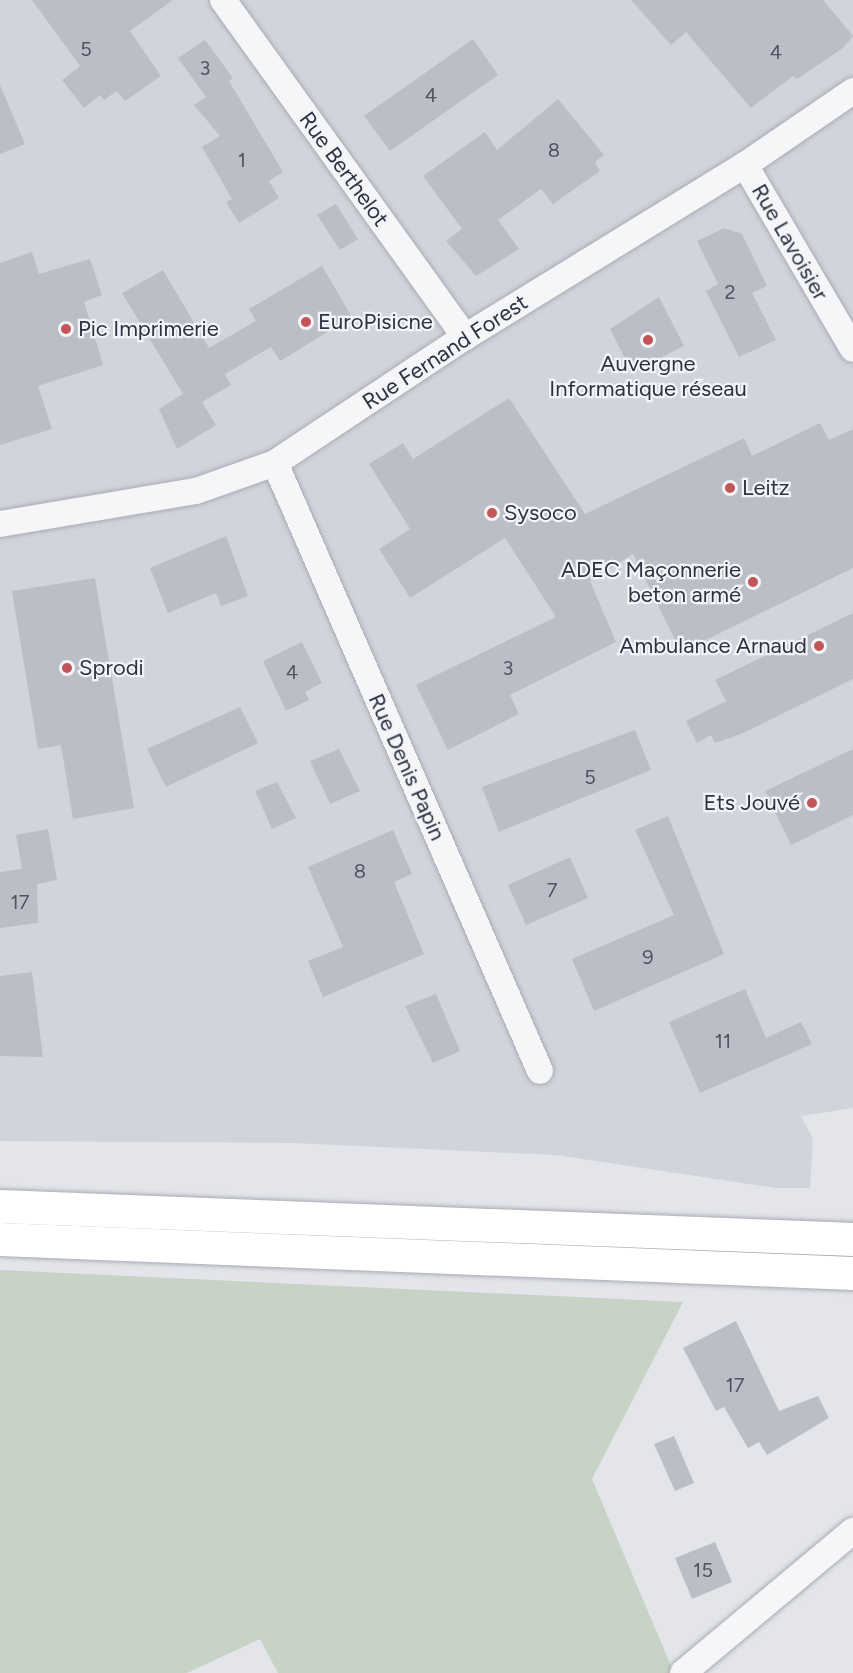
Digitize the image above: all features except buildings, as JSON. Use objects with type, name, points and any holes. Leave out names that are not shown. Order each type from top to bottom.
[{"type":"highway","points":[[0,1206],[853,1239]]},
{"type":"highway","points":[[0,1239],[853,1273]]},
{"type":"street","name":"Rue Berthelot","points":[[223,0],[465,337]]},
{"type":"street","name":"Rue Fernand Forest","points":[[0,524],[196,491],[275,463],[465,337],[745,165],[853,91]]},
{"type":"street","name":"Rue Lavoisier","points":[[745,165],[853,349]]},
{"type":"street","name":"Rue Denis Papin","points":[[275,463],[540,1071]]},
{"type":"street","points":[[684,1673],[853,1530]]},
{"type":"shaded area","points":[[0,0],[853,0],[853,1108],[801,1116],[813,1139],[810,1188],[776,1188],[556,1155],[293,1143],[0,1141]]},
{"type":"green space","points":[[0,1270],[683,1302],[592,1479],[674,1673],[278,1673],[260,1639],[187,1673],[0,1673]]},
{"type":"place","name":"EuroPisicne","points":[[306,322]]},
{"type":"place","name":"Pic Imprimerie","points":[[66,329]]},
{"type":"place","name":"Auvergne Informatique réseau","points":[[648,340]]},
{"type":"place","name":"Leitz","points":[[730,488]]},
{"type":"place","name":"Sysoco","points":[[492,513]]},
{"type":"place","name":"ADEC Maçonnerie beton armé","points":[[753,582]]},
{"type":"place","name":"Ambulance Arnaud","points":[[819,646]]},
{"type":"place","name":"Sprodi","points":[[67,668]]},
{"type":"place","name":"Ets Jouvé","points":[[812,803]]}]
